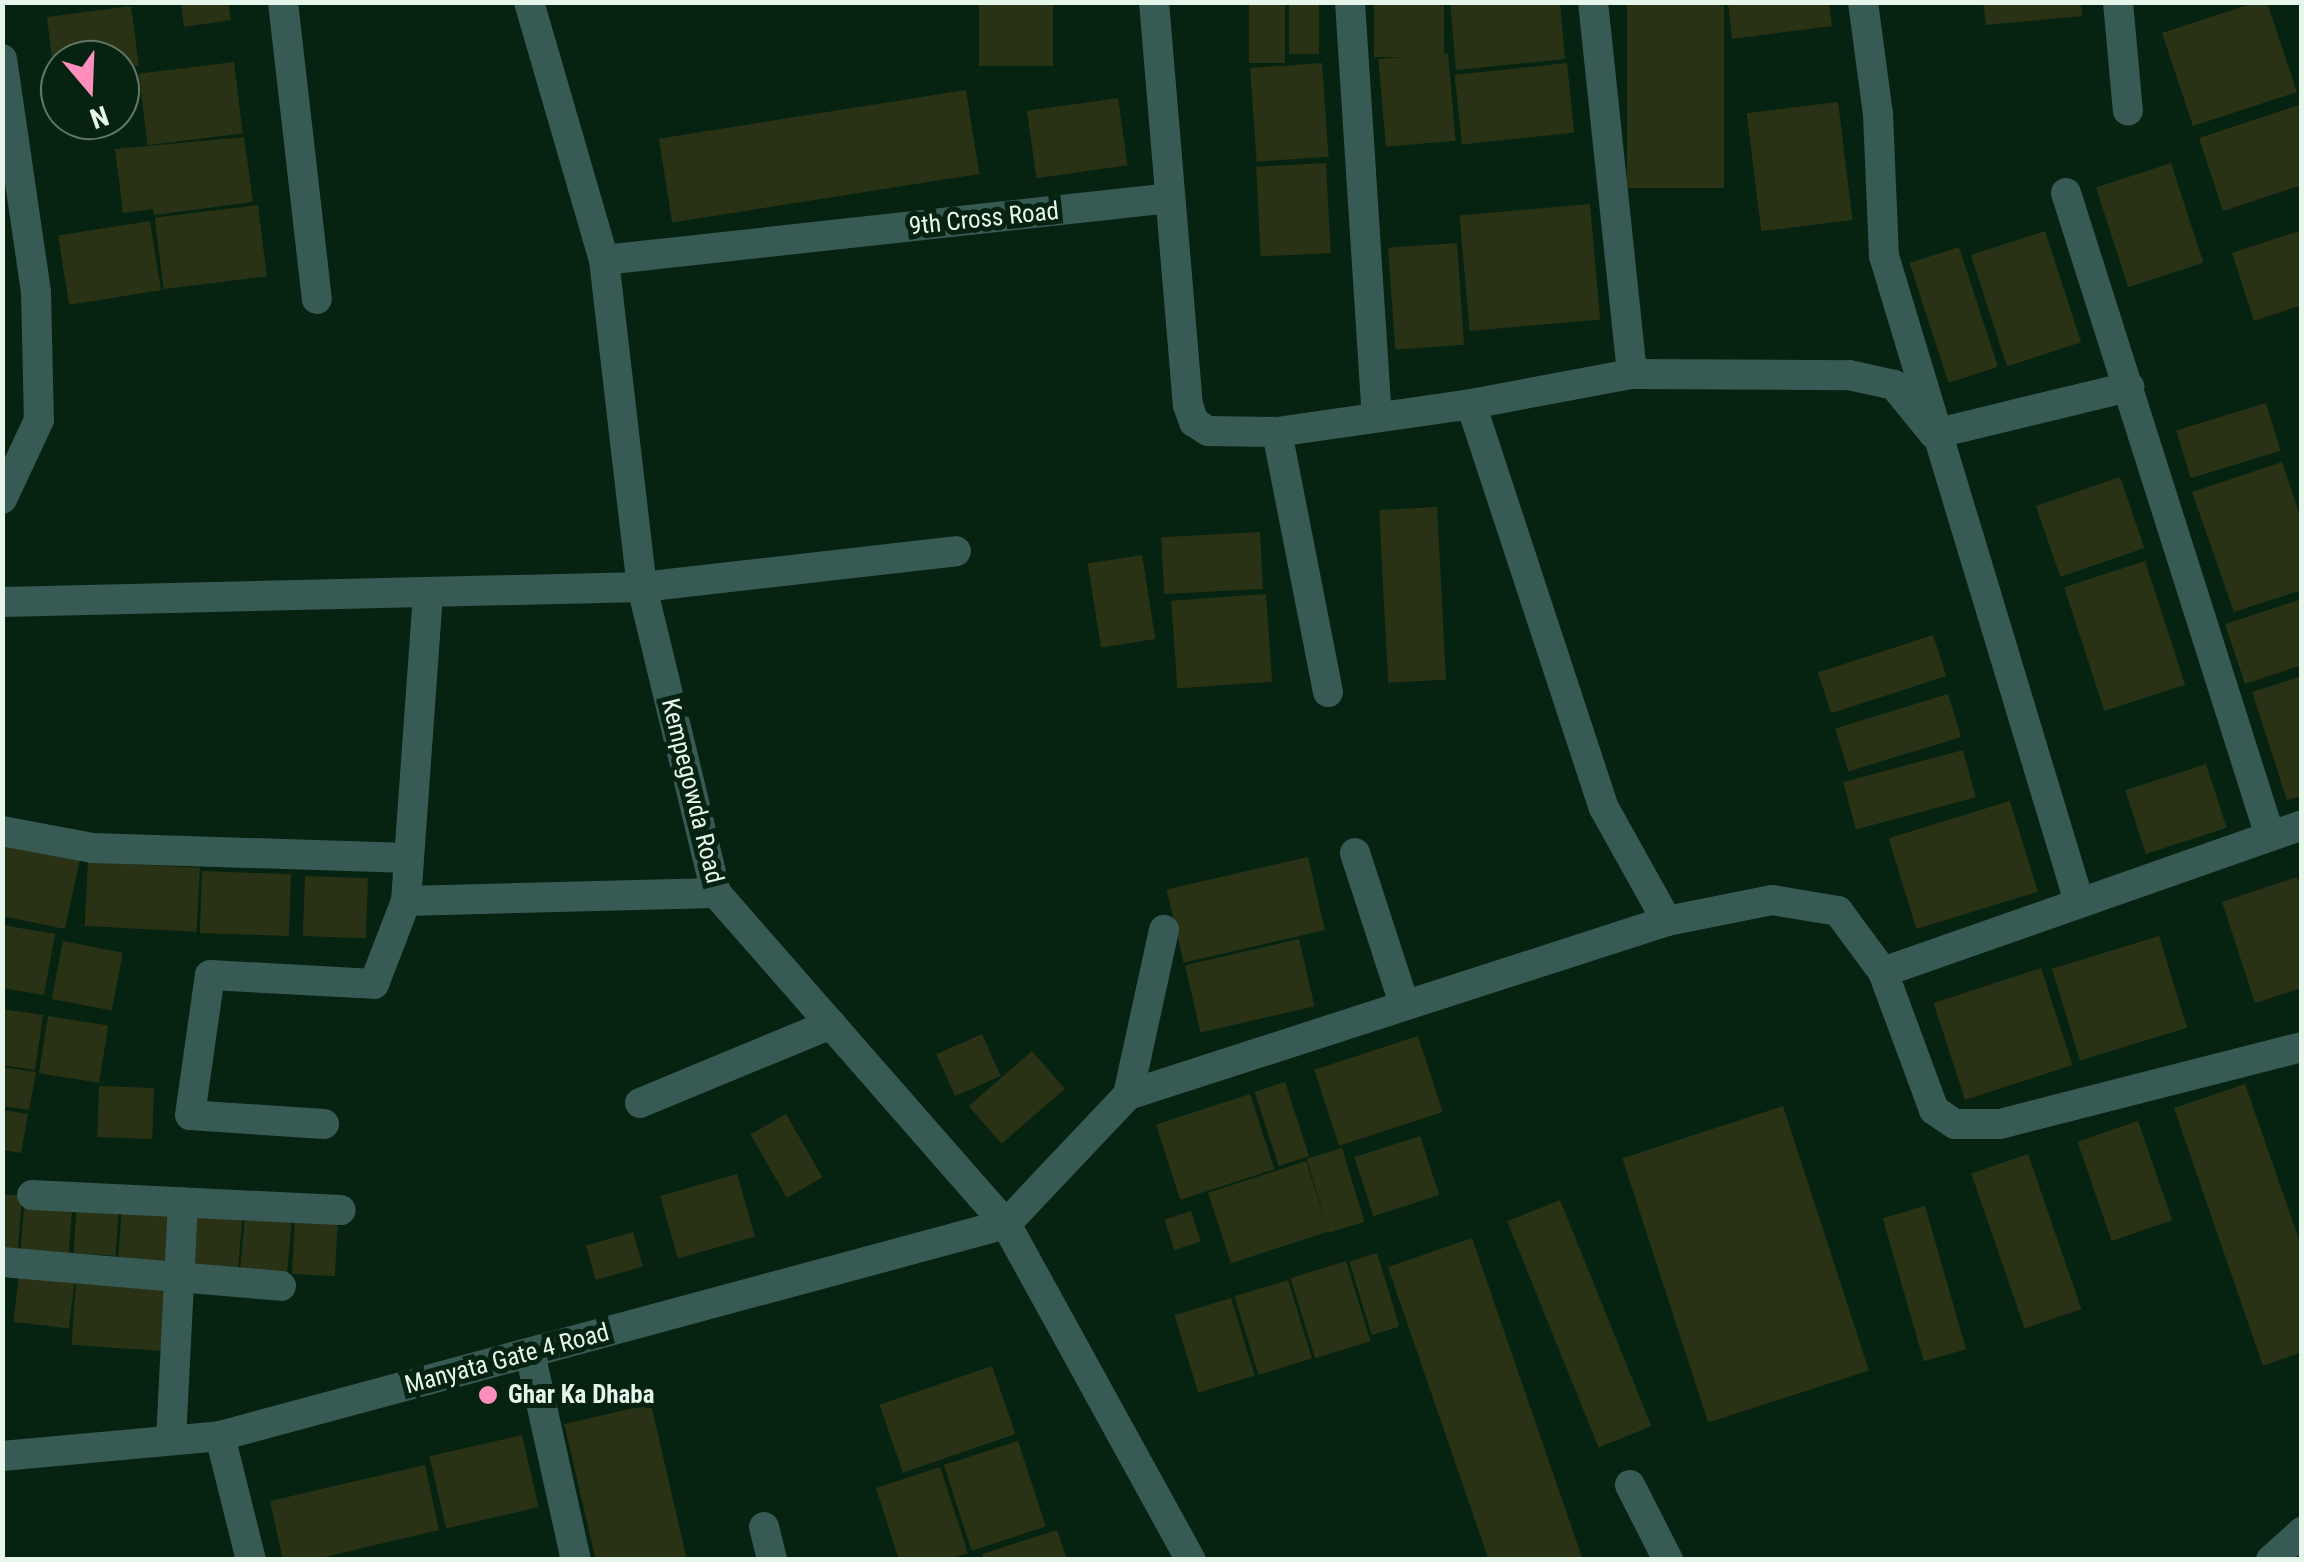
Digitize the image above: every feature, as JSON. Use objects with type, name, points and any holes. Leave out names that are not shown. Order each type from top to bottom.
[{"type":"street","points":[[283,2],[318,299]]},
{"type":"street","name":"Kempegowda Road","points":[[530,2],[604,260],[642,586],[716,893],[1006,1224],[1190,1560]]},
{"type":"street","points":[[1154,2],[1188,405],[1194,422],[1208,431],[1277,432],[1376,414],[1471,404],[1632,374],[1849,375],[1894,386],[1934,434]]},
{"type":"street","points":[[1350,2],[1376,414]]},
{"type":"street","points":[[1593,2],[1632,374]]},
{"type":"street","points":[[1862,2],[1878,114],[1884,256],[1934,434],[2079,902]]},
{"type":"street","points":[[2118,2],[2128,111]]},
{"type":"street","points":[[2,59],[36,292],[39,420],[2,499]]},
{"type":"street","points":[[2066,194],[2270,836]]},
{"type":"street","name":"9th Cross Road","points":[[604,260],[1170,198]]},
{"type":"street","points":[[1934,434],[2128,387]]},
{"type":"street","points":[[1471,404],[1604,808],[1666,922]]},
{"type":"street","points":[[1277,432],[1328,692]]},
{"type":"street","points":[[2,602],[642,586],[956,551]]},
{"type":"street","points":[[324,1124],[190,1115],[210,975],[374,984],[406,900],[428,593]]},
{"type":"street","points":[[1883,972],[2302,825]]},
{"type":"street","points":[[2,831],[92,848],[409,858]]},
{"type":"street","points":[[1355,854],[1404,1004]]},
{"type":"street","points":[[406,900],[716,893]]},
{"type":"street","points":[[1006,1224],[1128,1095],[1666,922],[1772,900],[1838,911],[1883,972],[1934,1110],[1955,1124],[2000,1124],[2302,1047]]},
{"type":"street","points":[[1128,1095],[1164,930]]},
{"type":"street","points":[[640,1103],[830,1024]]},
{"type":"street","points":[[32,1195],[341,1210]]},
{"type":"street","points":[[171,1440],[183,1202]]},
{"type":"street","name":"Manyata Gate 4 Road","points":[[2,1456],[220,1436],[1006,1224]]},
{"type":"street","points":[[2,1262],[281,1286]]},
{"type":"street","points":[[530,1352],[576,1560]]},
{"type":"street","points":[[220,1436],[251,1560]]},
{"type":"street","points":[[1630,1484],[1668,1560]]},
{"type":"street","points":[[764,1527],[772,1560]]},
{"type":"street","points":[[2271,1560],[2302,1532]]},
{"type":"building","points":[[181,2],[228,2],[231,20],[184,27]]},
{"type":"building","points":[[979,2],[1053,2],[1053,66],[979,66]]},
{"type":"building","points":[[1249,2],[1285,2],[1285,63],[1249,63]]},
{"type":"building","points":[[1289,2],[1319,2],[1319,54],[1289,54]]},
{"type":"building","points":[[1374,2],[1444,2],[1444,57],[1374,57]]},
{"type":"building","points":[[1450,2],[1560,2],[1565,59],[1456,70]]},
{"type":"building","points":[[1627,2],[1724,2],[1724,188],[1627,188]]},
{"type":"building","points":[[1728,2],[1829,2],[1832,26],[1732,39]]},
{"type":"building","points":[[1983,2],[2081,2],[2082,16],[1986,25]]},
{"type":"building","points":[[2267,2],[2297,92],[2193,126],[2162,33]]},
{"type":"building","points":[[131,6],[136,40],[50,40],[47,17]]},
{"type":"building","points":[[1448,53],[1456,141],[1386,147],[1378,59]]},
{"type":"building","points":[[234,62],[243,133],[147,145],[140,74]]},
{"type":"building","points":[[1322,63],[1329,157],[1257,162],[1250,68]]},
{"type":"building","points":[[1567,63],[1574,133],[1462,144],[1455,75]]},
{"type":"building","points":[[966,90],[979,174],[672,223],[659,139]]},
{"type":"building","points":[[1118,98],[1127,165],[1036,178],[1027,111]]},
{"type":"building","points":[[1838,102],[1853,220],[1761,231],[1747,113]]},
{"type":"building","points":[[2299,105],[2302,185],[2223,211],[2199,138]]},
{"type":"building","points":[[244,137],[253,202],[154,215],[153,209],[123,213],[115,149]]},
{"type":"building","points":[[1326,163],[1331,253],[1261,257],[1256,167]]},
{"type":"building","points":[[2171,163],[2203,263],[2128,287],[2096,187]]},
{"type":"building","points":[[1590,204],[1600,320],[1470,331],[1459,215]]},
{"type":"building","points":[[258,205],[267,276],[164,289],[155,218]]},
{"type":"building","points":[[150,221],[161,290],[69,305],[58,236]]},
{"type":"building","points":[[2302,230],[2302,305],[2254,321],[2232,253]]},
{"type":"building","points":[[2045,231],[2081,342],[2007,366],[1971,255]]},
{"type":"building","points":[[1457,243],[1464,345],[1395,350],[1388,248]]},
{"type":"building","points":[[1959,247],[1998,367],[1948,383],[1910,263]]},
{"type":"building","points":[[2266,403],[2281,451],[2191,478],[2176,430]]},
{"type":"building","points":[[2282,462],[2302,522],[2302,590],[2234,612],[2192,492]]},
{"type":"building","points":[[2120,477],[2144,548],[2060,577],[2036,506]]},
{"type":"building","points":[[1437,507],[1446,680],[1388,683],[1379,510]]},
{"type":"building","points":[[1260,532],[1263,589],[1164,594],[1161,537]]},
{"type":"building","points":[[1142,555],[1155,639],[1101,648],[1088,564]]},
{"type":"building","points":[[2145,561],[2185,685],[2104,711],[2064,587]]},
{"type":"building","points":[[1266,594],[1272,682],[1177,688],[1171,601]]},
{"type":"building","points":[[2302,599],[2302,665],[2245,684],[2225,624]]},
{"type":"building","points":[[1933,635],[1946,676],[1831,713],[1818,672]]},
{"type":"building","points":[[2302,676],[2302,796],[2287,800],[2252,692]]},
{"type":"building","points":[[1948,694],[1961,737],[1848,772],[1835,728]]},
{"type":"building","points":[[1963,750],[1976,797],[1856,829],[1843,782]]},
{"type":"building","points":[[2206,764],[2227,828],[2146,854],[2125,790]]},
{"type":"building","points":[[2010,801],[2038,892],[1916,929],[1889,838]]},
{"type":"building","points":[[2,842],[80,859],[65,929],[2,916]]},
{"type":"building","points":[[1308,857],[1325,930],[1184,963],[1167,890]]},
{"type":"building","points":[[88,862],[200,868],[196,932],[85,926]]},
{"type":"building","points":[[202,871],[291,874],[289,936],[200,933]]},
{"type":"building","points":[[305,876],[368,878],[366,938],[303,936]]},
{"type":"building","points":[[2297,877],[2302,890],[2302,988],[2255,1003],[2222,902]]},
{"type":"building","points":[[2,925],[55,934],[44,995],[2,988]]},
{"type":"building","points":[[2159,936],[2187,1028],[2080,1061],[2052,969]]},
{"type":"building","points":[[1299,939],[1315,1006],[1201,1033],[1185,965]]},
{"type":"building","points":[[63,941],[123,953],[112,1011],[52,999]]},
{"type":"building","points":[[2041,968],[2073,1065],[1965,1100],[1934,1003]]},
{"type":"building","points":[[2,1009],[43,1015],[35,1070],[2,1065]]},
{"type":"building","points":[[48,1016],[108,1026],[99,1083],[39,1073]]},
{"type":"building","points":[[982,1034],[1001,1076],[955,1096],[936,1054]]},
{"type":"building","points":[[1418,1036],[1443,1112],[1339,1146],[1314,1070]]},
{"type":"building","points":[[1032,1051],[1065,1089],[1001,1144],[969,1106]]},
{"type":"building","points":[[2,1067],[36,1072],[29,1110],[2,1106]]},
{"type":"building","points":[[1285,1082],[1309,1156],[1279,1166],[1255,1092]]},
{"type":"building","points":[[2245,1084],[2302,1248],[2302,1352],[2263,1366],[2174,1108]]},
{"type":"building","points":[[99,1086],[154,1088],[152,1139],[97,1137]]},
{"type":"building","points":[[1250,1094],[1274,1169],[1180,1200],[1156,1125]]},
{"type":"building","points":[[1783,1106],[1869,1370],[1708,1423],[1622,1158]]},
{"type":"building","points":[[2,1110],[28,1114],[21,1153],[2,1150]]},
{"type":"building","points":[[786,1114],[822,1177],[787,1198],[750,1134]]},
{"type":"building","points":[[2138,1121],[2172,1220],[2112,1241],[2077,1142]]},
{"type":"building","points":[[1420,1136],[1439,1195],[1374,1216],[1354,1157]]},
{"type":"building","points":[[1342,1148],[1365,1222],[1329,1232],[1307,1159]]},
{"type":"building","points":[[2028,1154],[2081,1309],[2025,1329],[1971,1174]]},
{"type":"building","points":[[1306,1161],[1329,1231],[1231,1263],[1208,1193]]},
{"type":"building","points":[[737,1174],[755,1236],[678,1259],[660,1196]]},
{"type":"building","points":[[2,1194],[22,1196],[17,1257],[2,1256]]},
{"type":"building","points":[[25,1199],[73,1203],[68,1264],[20,1260]]},
{"type":"building","points":[[1560,1200],[1651,1426],[1599,1448],[1507,1221]]},
{"type":"building","points":[[77,1204],[119,1207],[115,1256],[74,1253]]},
{"type":"building","points":[[122,1205],[171,1208],[167,1270],[118,1267]]},
{"type":"building","points":[[1925,1206],[1966,1349],[1924,1361],[1883,1218]]},
{"type":"building","points":[[195,1209],[243,1213],[238,1274],[190,1270]]},
{"type":"building","points":[[1191,1211],[1201,1241],[1174,1250],[1164,1220]]},
{"type":"building","points":[[245,1215],[292,1219],[287,1279],[240,1275]]},
{"type":"building","points":[[295,1217],[338,1219],[335,1276],[292,1274]]},
{"type":"building","points":[[633,1232],[643,1267],[596,1280],[586,1246]]},
{"type":"building","points":[[1472,1238],[1583,1560],[1489,1560],[1388,1267]]},
{"type":"building","points":[[1377,1253],[1400,1327],[1372,1335],[1349,1261]]},
{"type":"building","points":[[1346,1261],[1371,1341],[1315,1358],[1291,1278]]},
{"type":"building","points":[[19,1275],[75,1282],[69,1328],[13,1322]]},
{"type":"building","points":[[1288,1280],[1312,1358],[1258,1375],[1234,1296]]},
{"type":"building","points":[[76,1281],[166,1287],[161,1351],[72,1345]]},
{"type":"building","points":[[1231,1298],[1255,1375],[1198,1393],[1175,1315]]},
{"type":"building","points":[[992,1366],[1015,1434],[903,1473],[879,1405]]},
{"type":"building","points":[[651,1404],[687,1560],[596,1560],[564,1424]]},
{"type":"building","points":[[522,1435],[539,1507],[446,1528],[429,1456]]},
{"type":"building","points":[[1018,1441],[1046,1527],[972,1551],[944,1465]]},
{"type":"building","points":[[425,1465],[439,1530],[312,1560],[283,1560],[270,1501]]},
{"type":"building","points":[[940,1467],[968,1553],[948,1560],[899,1560],[876,1488]]},
{"type":"building","points":[[1057,1530],[1067,1560],[984,1560],[982,1554]]},
{"type":"place","name":"Ghar Ka Dhaba","points":[[488,1395]]}]
